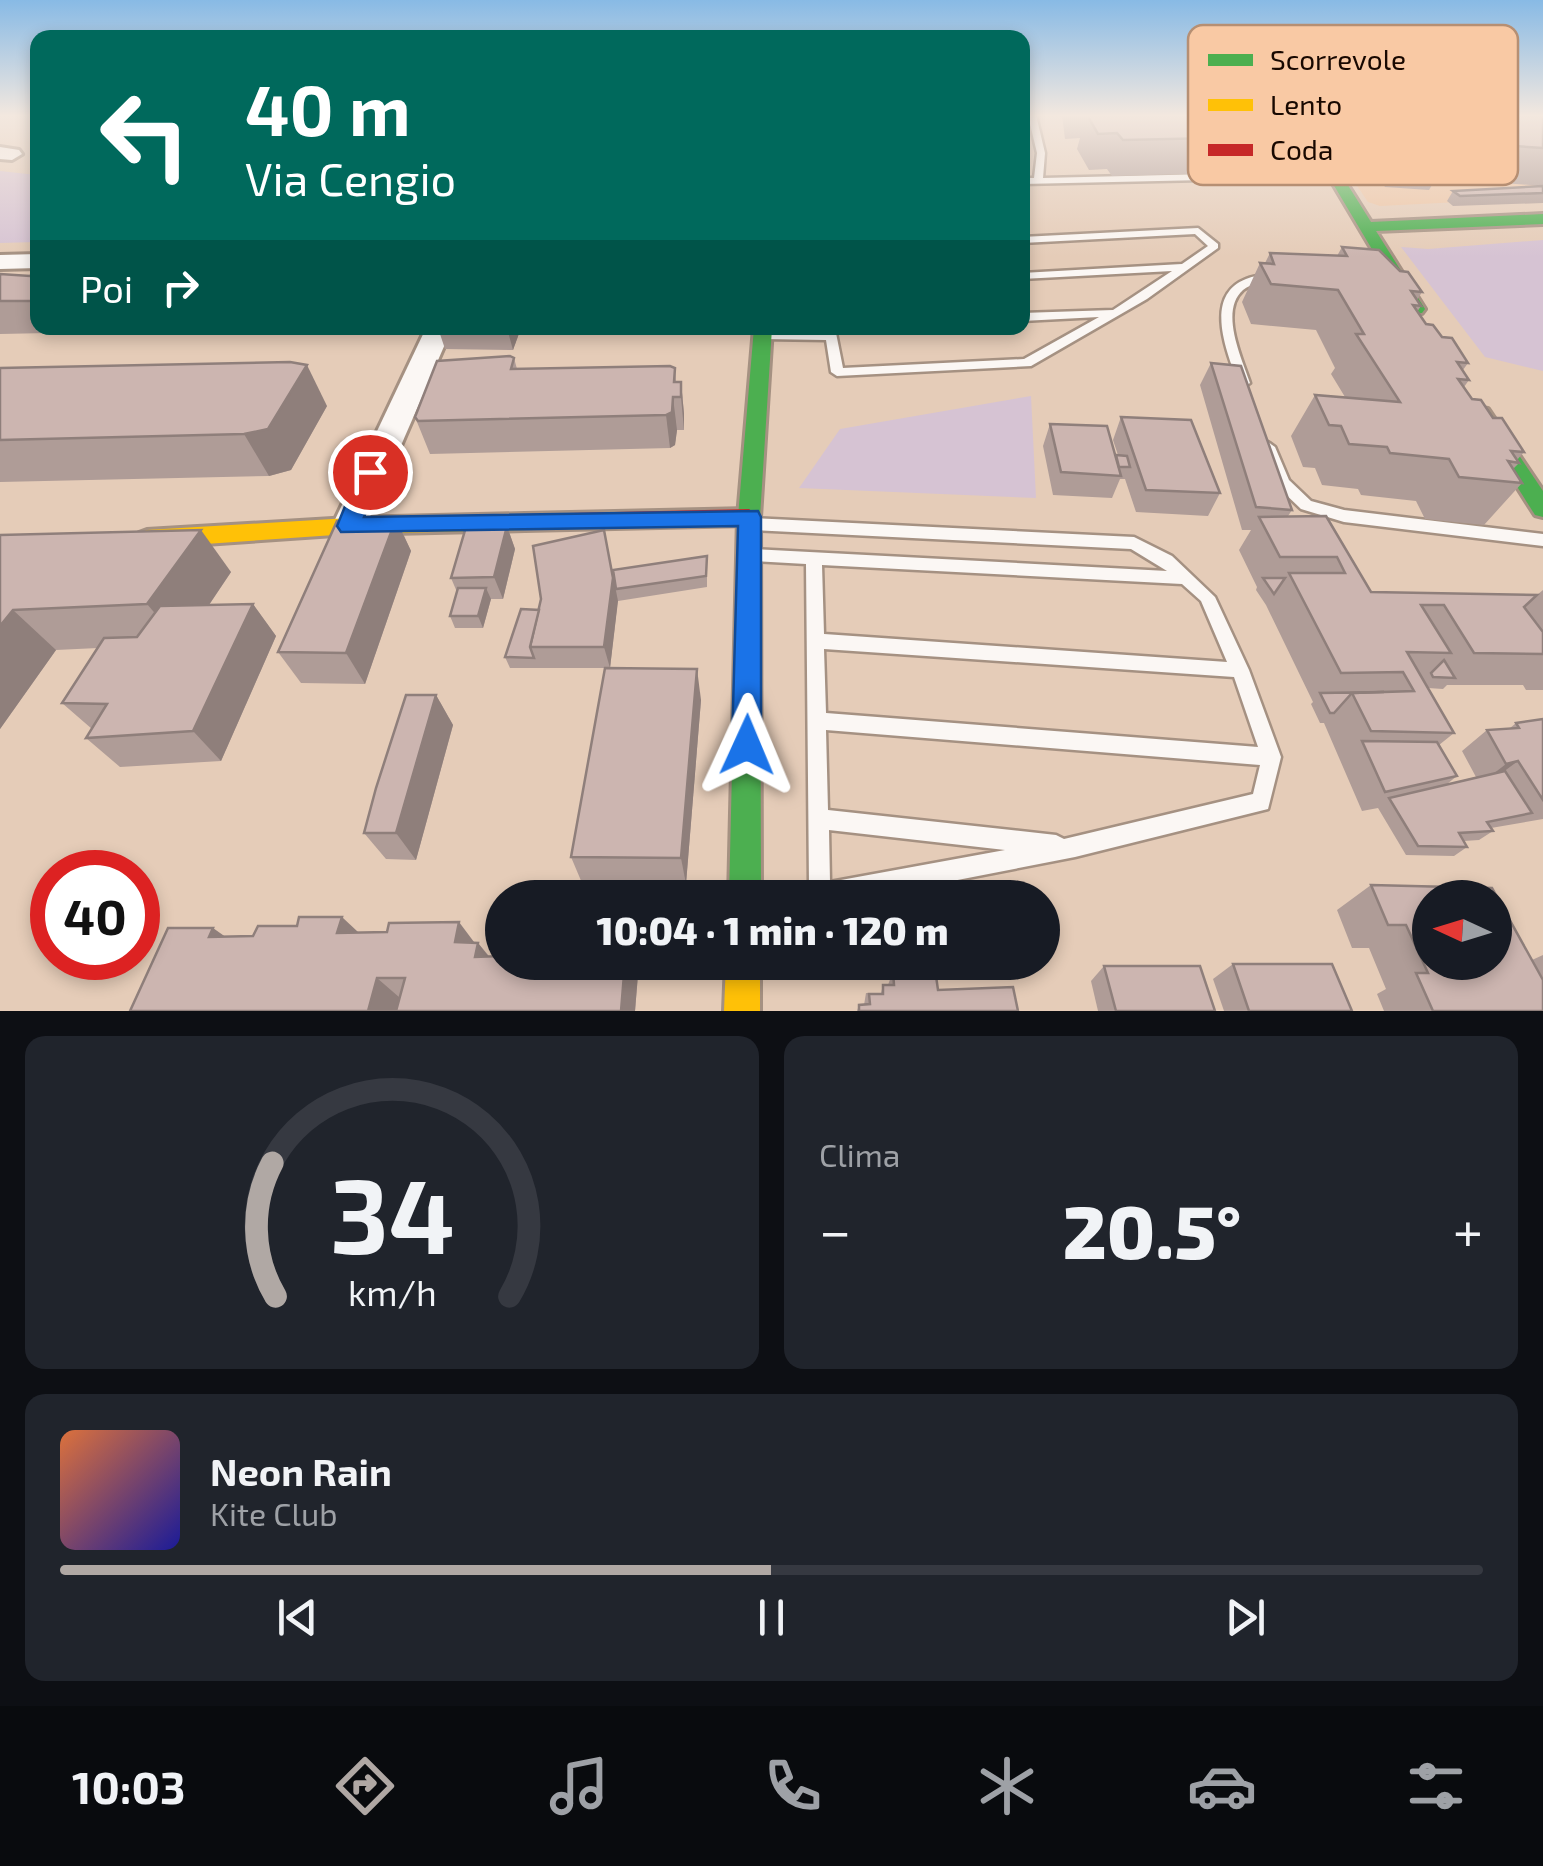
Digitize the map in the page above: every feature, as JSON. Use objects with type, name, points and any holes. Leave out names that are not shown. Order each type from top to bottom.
[{"type":"street","points":[[1340,185],[1426,327]]},
{"type":"street","points":[[1368,227],[1543,220]]},
{"type":"street","points":[[0,262],[30,261]]},
{"type":"street","points":[[349,526],[370,472],[436,335]]},
{"type":"street","points":[[745,880],[750,520],[763,335]]},
{"type":"street","points":[[1468,393],[1543,509]]},
{"type":"street","points":[[122,540],[349,526],[750,520]]},
{"type":"street","points":[[742,1011],[743,980]]},
{"type":"lane","points":[[1038,181],[1040,162]]},
{"type":"lane","points":[[1030,182],[1188,177]]},
{"type":"lane","points":[[818,335],[832,336],[838,372],[1026,363],[1116,313],[1214,246],[1198,231],[1030,240]]},
{"type":"lane","points":[[1030,276],[1184,267]]},
{"type":"lane","points":[[1251,402],[1226,322],[1231,293],[1239,284],[1257,278],[1295,276]]},
{"type":"lane","points":[[1030,317],[1116,313]]},
{"type":"lane","points":[[1262,434],[1284,483],[1306,505],[1344,516],[1543,540]]},
{"type":"lane","points":[[750,520],[1134,544],[1166,560],[1207,597],[1240,670],[1270,756],[1261,802],[1075,847],[898,880]]},
{"type":"lane","points":[[750,555],[1186,578]]},
{"type":"lane","points":[[813,880],[818,819],[814,559]]},
{"type":"lane","points":[[815,642],[1240,670]]},
{"type":"lane","points":[[817,721],[1270,756]]},
{"type":"lane","points":[[818,819],[1075,847]]},
{"type":"shaded area","points":[[1518,162],[1543,162],[1543,198],[1380,206],[1368,202],[1356,185],[1518,185]]},
{"type":"shaded area","points":[[0,171],[30,174],[30,242],[0,243]]},
{"type":"shaded area","points":[[1543,240],[1543,371],[1485,357],[1401,247],[1428,249]]},
{"type":"shaded area","points":[[1031,396],[1036,498],[799,488],[840,429]]},
{"type":"building","points":[[1543,186],[1543,193],[1460,196],[1453,191]]},
{"type":"building","points":[[1342,247],[1379,250],[1400,271],[1408,272],[1422,292],[1411,291],[1421,306],[1413,305],[1426,324],[1433,325],[1442,337],[1452,338],[1468,363],[1457,362],[1469,380],[1458,379],[1472,399],[1481,400],[1493,418],[1502,418],[1524,452],[1511,451],[1519,463],[1508,461],[1522,483],[1459,477],[1449,459],[1349,444],[1341,426],[1329,425],[1315,395],[1400,402],[1356,334],[1364,334],[1338,290],[1271,284],[1260,263],[1274,264],[1270,253],[1347,256]]},
{"type":"building","points":[[0,274],[30,276],[30,301],[0,301]]},
{"type":"building","points":[[514,358],[511,369],[670,366],[675,368],[674,382],[681,382],[681,397],[673,397],[672,412],[666,415],[418,421],[415,417],[437,361]]},
{"type":"building","points":[[290,362],[307,365],[268,429],[244,434],[0,440],[0,368]]},
{"type":"building","points":[[1211,363],[1241,366],[1292,510],[1256,507]]},
{"type":"building","points":[[1121,417],[1191,420],[1220,493],[1146,490]]},
{"type":"building","points":[[1050,424],[1107,426],[1121,476],[1061,472]]},
{"type":"building","points":[[1116,455],[1127,456],[1130,467],[1119,467]]},
{"type":"building","points":[[1326,516],[1371,592],[1537,595],[1524,607],[1543,632],[1543,654],[1474,653],[1444,605],[1421,605],[1451,653],[1407,652],[1454,733],[1371,731],[1352,693],[1414,691],[1403,672],[1341,673],[1289,573],[1345,573],[1337,557],[1280,557],[1259,517]]},
{"type":"building","points":[[396,519],[346,653],[278,652],[337,521]]},
{"type":"building","points":[[507,526],[494,577],[451,578],[466,527]]},
{"type":"building","points":[[201,530],[147,604],[13,610],[0,626],[0,535]]},
{"type":"building","points":[[604,530],[613,578],[604,647],[530,647],[541,599],[533,546]]},
{"type":"building","points":[[707,556],[706,576],[616,589],[613,570]]},
{"type":"building","points":[[1263,578],[1285,578],[1274,594]]},
{"type":"building","points":[[458,588],[486,588],[478,616],[450,616]]},
{"type":"building","points":[[253,604],[193,731],[86,738],[107,704],[62,703],[104,638],[137,637],[160,606]]},
{"type":"building","points":[[521,609],[539,610],[530,647],[534,658],[505,657]]},
{"type":"building","points":[[1444,660],[1455,678],[1433,677],[1431,673]]},
{"type":"building","points":[[605,668],[697,669],[681,858],[571,857]]},
{"type":"building","points":[[1384,692],[1352,693],[1334,713],[1330,713],[1320,693]]},
{"type":"building","points":[[406,695],[436,695],[396,833],[364,833],[376,788]]},
{"type":"building","points":[[1543,719],[1543,800],[1518,761],[1506,764],[1487,730],[1519,728],[1516,723]]},
{"type":"building","points":[[1362,741],[1437,742],[1457,776],[1385,792]]},
{"type":"building","points":[[1505,771],[1532,813],[1487,822],[1493,831],[1459,833],[1467,847],[1418,846],[1389,798]]},
{"type":"building","points":[[1371,885],[1412,886],[1412,938],[1406,925],[1388,925]]},
{"type":"building","points":[[299,917],[342,917],[337,933],[387,932],[389,923],[459,922],[455,942],[478,943],[475,957],[485,957],[485,980],[624,980],[621,1011],[396,1011],[405,978],[377,978],[368,1011],[130,1011],[144,980],[160,980],[160,945],[168,928],[213,928],[209,937],[253,936],[258,926],[297,926]]},
{"type":"building","points":[[1512,924],[1543,980],[1543,1011],[1433,1011],[1419,980],[1512,980]]},
{"type":"building","points":[[1233,964],[1332,964],[1352,1011],[1249,1011]]},
{"type":"building","points":[[1104,966],[1200,966],[1215,1011],[1116,1011]]},
{"type":"building","points":[[894,980],[937,980],[938,990],[1013,987],[1018,1011],[859,1011],[859,1005],[870,1004],[869,994],[883,994],[883,985],[894,985]]},
{"type":"traffic: fast","points":[[1341,185],[1416,309]]},
{"type":"traffic: fast","points":[[1368,227],[1543,219]]},
{"type":"traffic: fast","points":[[745,880],[749,517],[762,335]]},
{"type":"traffic: fast","points":[[1481,414],[1543,509]]},
{"type":"traffic: slow","points":[[147,539],[349,526],[525,522]]},
{"type":"traffic: slow","points":[[742,1011],[743,980]]},
{"type":"traffic: jam","points":[[525,522],[749,517]]},
{"type":"route","points":[[370,472],[349,526],[750,517],[747,745]]}]
